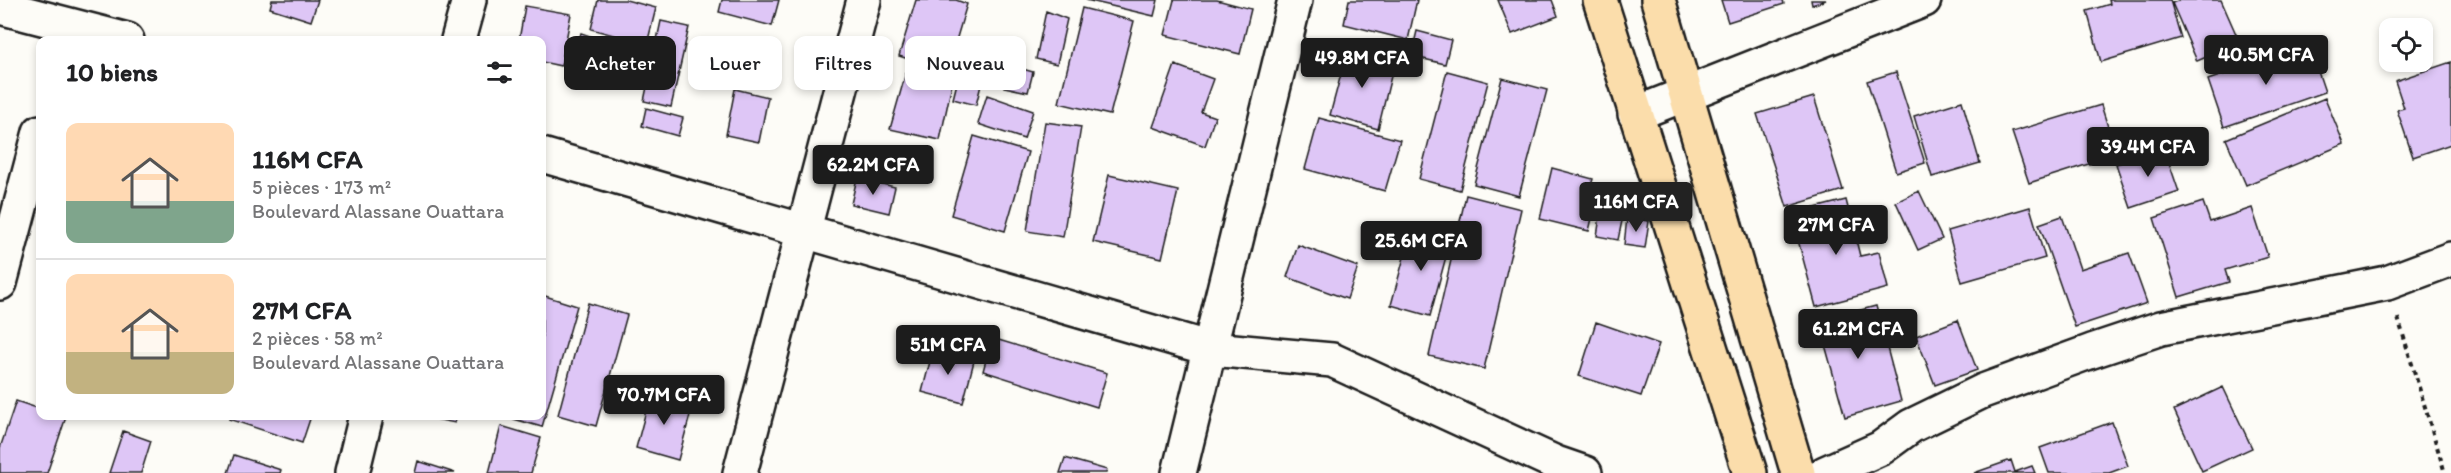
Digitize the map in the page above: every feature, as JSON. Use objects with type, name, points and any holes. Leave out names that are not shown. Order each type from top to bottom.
[{"type":"main road","points":[[1600,0],[1750,473]]},
{"type":"main road","points":[[1658,0],[1798,473]]},
{"type":"street","points":[[459,36],[469,0]]},
{"type":"street","points":[[740,473],[864,0]]},
{"type":"street","points":[[1179,473],[1295,0]]},
{"type":"street","points":[[1635,114],[1924,0]]},
{"type":"street","points":[[0,7],[70,22],[115,36]]},
{"type":"street","points":[[0,284],[36,147]]},
{"type":"street","points":[[546,156],[1211,349],[1332,360],[1565,470]]},
{"type":"street","points":[[1825,473],[1881,448],[1911,426],[1983,391],[2092,351],[2161,328],[2387,283],[2451,259]]},
{"type":"street","points":[[352,473],[365,420]]},
{"type":"path","points":[[2387,283],[2445,473]]},
{"type":"building","points":[[272,0],[318,0],[311,21],[270,8]]},
{"type":"building","points":[[598,0],[626,0],[656,8],[649,36],[617,36],[591,29]]},
{"type":"building","points":[[722,0],[779,0],[772,26],[719,12]]},
{"type":"building","points":[[916,0],[956,0],[967,4],[957,36],[905,36]]},
{"type":"building","points":[[1086,0],[1158,0],[1154,16]]},
{"type":"building","points":[[1174,0],[1217,0],[1251,9],[1240,54],[1165,35]]},
{"type":"building","points":[[1349,0],[1417,0],[1408,40],[1344,24]]},
{"type":"building","points":[[1498,0],[1552,0],[1558,16],[1512,34]]},
{"type":"building","points":[[1721,0],[1783,0],[1784,4],[1728,22]]},
{"type":"building","points":[[1811,0],[1826,0],[1812,5]]},
{"type":"building","points":[[2109,0],[2170,0],[2181,38],[2101,62],[2087,11],[2110,4]]},
{"type":"building","points":[[2180,0],[2221,0],[2240,43],[2197,61],[2172,3]]},
{"type":"building","points":[[525,6],[571,14],[567,36],[564,36],[561,66],[546,63],[546,36],[520,36]]},
{"type":"building","points":[[1082,8],[1134,21],[1110,115],[1059,103]]},
{"type":"building","points":[[1046,11],[1067,19],[1057,64],[1036,59]]},
{"type":"building","points":[[661,21],[689,27],[676,85],[676,36],[658,36]]},
{"type":"building","points":[[1417,31],[1451,40],[1445,64],[1411,56]]},
{"type":"building","points":[[905,36],[905,58],[899,56]]},
{"type":"building","points":[[2309,45],[2325,92],[2224,127],[2208,80]]},
{"type":"building","points":[[1348,48],[1394,64],[1378,129],[1330,115]]},
{"type":"building","points":[[2451,62],[2451,144],[2413,157],[2397,110],[2404,108],[2395,81],[2422,72],[2433,72],[2433,68]]},
{"type":"building","points":[[1175,65],[1213,79],[1201,112],[1215,117],[1205,146],[1153,127]]},
{"type":"building","points":[[1026,70],[1033,72],[1028,92],[1018,90],[1026,90]]},
{"type":"building","points":[[1447,71],[1488,82],[1460,190],[1419,179]]},
{"type":"building","points":[[1896,72],[1925,163],[1896,172],[1867,81]]},
{"type":"building","points":[[905,76],[905,90],[951,90],[940,140],[890,129]]},
{"type":"building","points":[[1502,78],[1547,90],[1519,196],[1474,184]]},
{"type":"building","points":[[646,90],[675,90],[671,107],[644,101]]},
{"type":"building","points":[[735,90],[768,97],[759,142],[726,135]]},
{"type":"building","points":[[955,90],[980,90],[976,105],[953,99]]},
{"type":"building","points":[[987,95],[1033,111],[1024,139],[978,124]]},
{"type":"building","points":[[1814,97],[1843,190],[1787,207],[1757,114]]},
{"type":"building","points":[[2325,98],[2344,144],[2246,185],[2226,139]]},
{"type":"building","points":[[1962,101],[1980,163],[1932,177],[1914,116]]},
{"type":"building","points":[[2101,105],[2117,155],[2029,183],[2012,132]]},
{"type":"building","points":[[646,108],[683,118],[678,136],[642,126]]},
{"type":"building","points":[[1319,118],[1400,140],[1385,191],[1305,169]]},
{"type":"building","points":[[1045,122],[1081,127],[1063,237],[1027,231]]},
{"type":"building","points":[[974,136],[1028,152],[1005,231],[951,215]]},
{"type":"building","points":[[2164,148],[2179,192],[2131,208],[2116,164]]},
{"type":"building","points":[[1552,168],[1593,179],[1588,195],[1597,197],[1589,231],[1540,219]]},
{"type":"building","points":[[1109,175],[1178,191],[1162,258],[1093,242]]},
{"type":"building","points":[[857,178],[895,187],[889,213],[851,204]]},
{"type":"building","points":[[1919,191],[1942,239],[1918,250],[1896,202]]},
{"type":"building","points":[[1466,195],[1521,209],[1484,369],[1429,356]]},
{"type":"building","points":[[1846,200],[1860,256],[1879,252],[1888,288],[1816,307],[1791,214]]},
{"type":"building","points":[[2203,202],[2210,222],[2252,208],[2268,257],[2225,270],[2229,282],[2179,297],[2154,218]]},
{"type":"building","points":[[2030,207],[2045,258],[1962,282],[1948,231]]},
{"type":"building","points":[[1601,211],[1623,216],[1618,240],[1597,236]]},
{"type":"building","points":[[2062,216],[2080,269],[2129,253],[2147,303],[2075,327],[2039,224]]},
{"type":"building","points":[[1627,218],[1649,221],[1645,248],[1624,245]]},
{"type":"building","points":[[1412,228],[1451,238],[1430,316],[1391,305]]},
{"type":"building","points":[[1298,245],[1358,267],[1347,299],[1287,277]]},
{"type":"building","points":[[546,296],[577,306],[546,413]]},
{"type":"building","points":[[588,303],[627,315],[596,426],[558,415]]},
{"type":"building","points":[[1876,306],[1901,401],[1845,417],[1824,341],[1810,344],[1804,325]]},
{"type":"building","points":[[1958,320],[1977,370],[1935,385],[1916,336]]},
{"type":"building","points":[[1596,322],[1659,344],[1641,396],[1579,376]]},
{"type":"building","points":[[992,338],[1107,373],[1097,407],[983,371]]},
{"type":"building","points":[[933,350],[974,361],[963,403],[922,392]]},
{"type":"building","points":[[2223,387],[2252,448],[2202,471],[2174,410]]},
{"type":"building","points":[[651,392],[693,404],[678,460],[636,448]]},
{"type":"building","points":[[16,401],[36,408],[36,420],[65,420],[47,473],[0,473],[0,448]]},
{"type":"building","points":[[232,420],[310,420],[302,443]]},
{"type":"building","points":[[440,420],[456,420],[455,423]]},
{"type":"building","points":[[517,420],[544,420],[542,427]]},
{"type":"building","points":[[2112,422],[2128,466],[2109,473],[2049,473],[2040,448]]},
{"type":"building","points":[[501,426],[541,438],[531,473],[489,473]]},
{"type":"building","points":[[123,431],[151,441],[141,473],[109,473]]},
{"type":"building","points":[[234,455],[281,470],[280,473],[228,473]]},
{"type":"building","points":[[1065,458],[1107,470],[1106,473],[1060,473]]},
{"type":"building","points":[[2011,460],[2015,472],[2032,466],[2035,473],[1974,473]]},
{"type":"building","points":[[418,461],[455,473],[415,473]]}]
